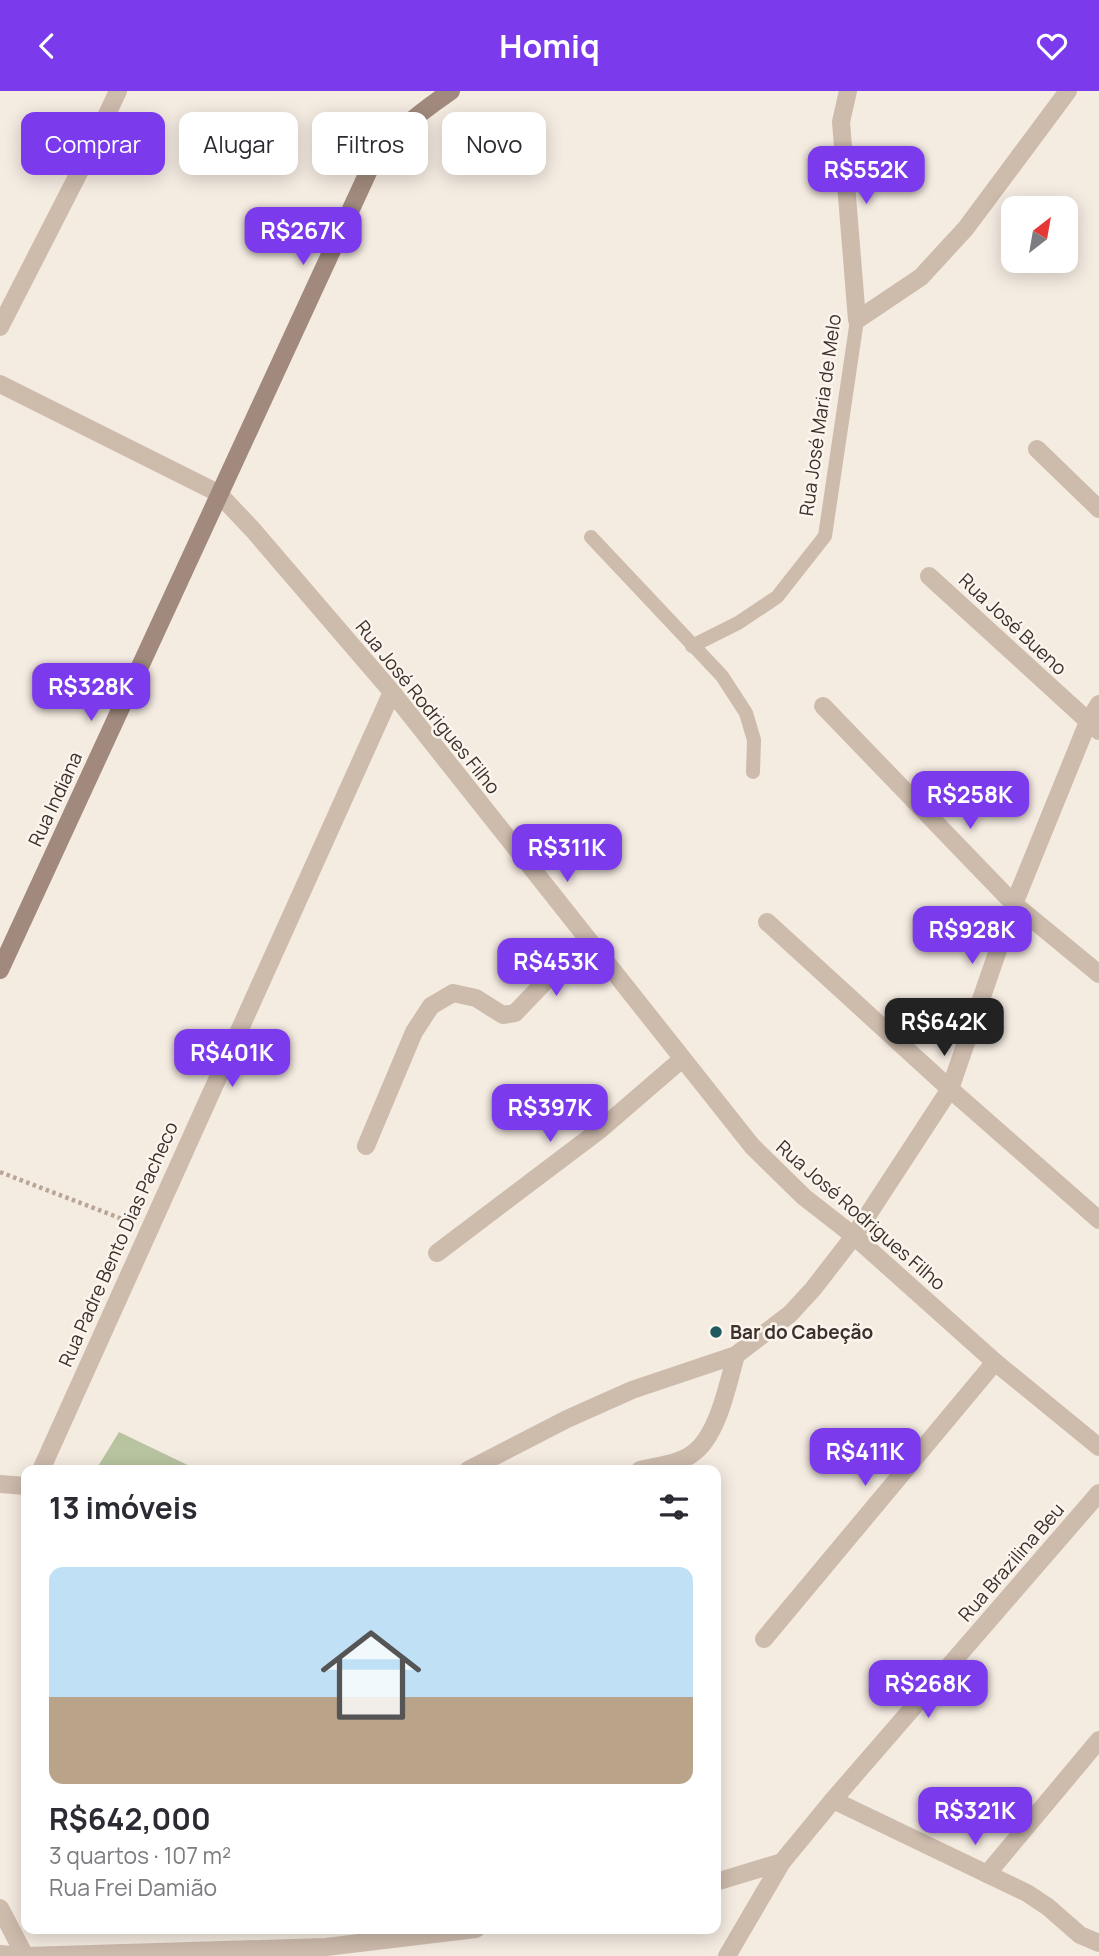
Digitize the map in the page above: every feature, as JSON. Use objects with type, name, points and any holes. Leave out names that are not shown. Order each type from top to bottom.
[{"type":"street","points":[[0,327],[118,91]]},
{"type":"street","name":"Rua Indiana","points":[[0,970],[370,168],[382,148],[414,117],[451,91]]},
{"type":"street","name":"Rua José Maria de Melo","points":[[848,91],[841,122],[857,320]]},
{"type":"street","points":[[857,320],[921,277],[966,228],[1068,91]]},
{"type":"street","name":"Rua José Rodrigues Filho","points":[[0,384],[218,493],[253,530],[391,692],[752,1146],[804,1197],[854,1236],[995,1362],[1099,1447]]},
{"type":"street","points":[[1037,449],[1099,509]]},
{"type":"street","name":"Rua José Bueno","points":[[929,576],[1093,727]]},
{"type":"street","name":"Rua Padre Bento Dias Pacheco","points":[[43,1465],[391,692]]},
{"type":"street","points":[[478,1465],[567,1419],[632,1390],[736,1355],[790,1314],[813,1289],[854,1236],[950,1090],[1014,904],[1093,727],[1099,704]]},
{"type":"street","points":[[823,706],[1014,904],[1099,974]]},
{"type":"street","points":[[766,922],[950,1090],[1099,1220]]},
{"type":"street","points":[[366,1146],[414,1032],[431,1006],[453,993],[475,998],[503,1015],[514,1013],[586,939]]},
{"type":"street","points":[[438,1253],[601,1129],[681,1060]]},
{"type":"street","points":[[658,1465],[688,1457],[706,1440],[718,1415],[736,1355]]},
{"type":"street","points":[[764,1639],[995,1362]]},
{"type":"street","points":[[0,1483],[21,1485]]},
{"type":"street","name":"Rua Brazilina Beu","points":[[727,1956],[782,1862],[1099,1493]]},
{"type":"street","points":[[987,1874],[1099,1740]]},
{"type":"street","points":[[833,1800],[1027,1893],[1080,1935],[1099,1943]]},
{"type":"street","points":[[721,1880],[782,1862]]},
{"type":"street","points":[[0,1908],[24,1956]]},
{"type":"street","points":[[0,1954],[24,1956],[326,1947],[434,1934]]},
{"type":"lane","name":"Rua José Maria de Melo","points":[[692,646],[738,623],[777,597],[825,536],[857,320]]},
{"type":"lane","points":[[591,537],[722,676],[746,713],[754,740],[753,772]]},
{"type":"path","points":[[0,1172],[148,1228]]},
{"type":"green space","points":[[119,1432],[188,1465],[99,1465]]},
{"type":"place","name":"Bar do Cabeção","points":[[716,1332]]}]
